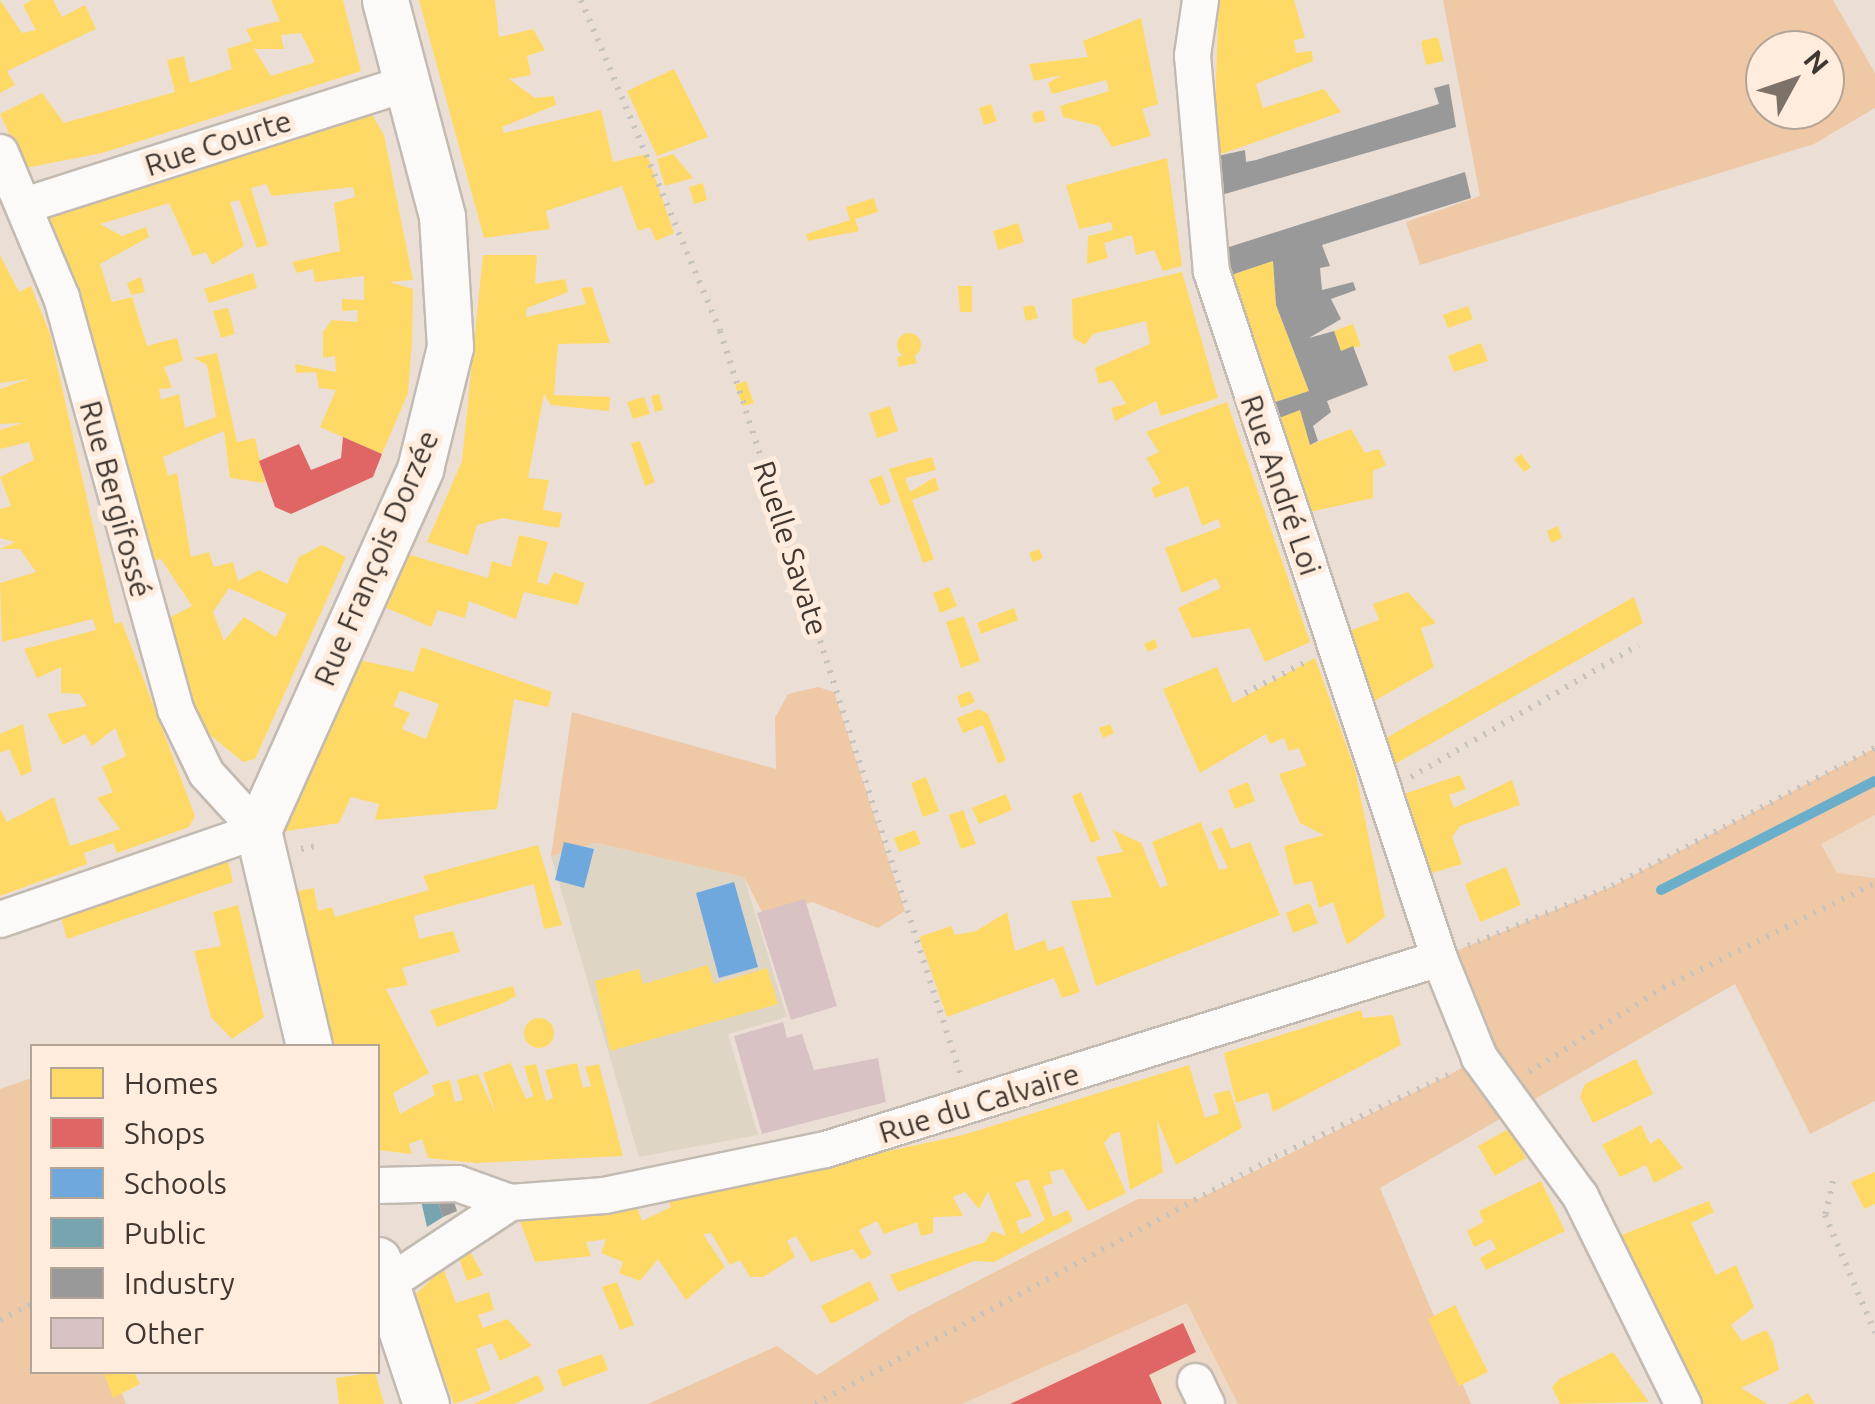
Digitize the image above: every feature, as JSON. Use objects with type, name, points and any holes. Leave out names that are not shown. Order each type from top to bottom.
[{"type":"main road","name":"Rue François Dorzée","points":[[258,830],[420,468],[443,392],[450,346],[442,216],[385,0]]},
{"type":"main road","points":[[258,830],[309,1044]]},
{"type":"main road","points":[[382,1272],[426,1399]]},
{"type":"street","name":"Rue André Loi","points":[[1200,0],[1192,55],[1211,271],[1439,958],[1479,1057],[1580,1196],[1683,1404]]},
{"type":"street","name":"Rue Courte","points":[[27,204],[409,82]]},
{"type":"street","name":"Rue Bergifossé","points":[[0,152],[27,204],[175,709],[206,773],[258,830]]},
{"type":"street","points":[[0,919],[258,830]]},
{"type":"street","name":"Rue du Calvaire","points":[[380,1184],[457,1183],[510,1202],[604,1195],[972,1108],[1439,958]]},
{"type":"street","name":"Rue du Calvaire","points":[[382,1272],[510,1202]]},
{"type":"path","name":"Ruelle Savate","points":[[581,0],[720,331],[972,1108]]},
{"type":"path","points":[[1385,788],[1640,645]]},
{"type":"path","points":[[1244,693],[1337,650]]},
{"type":"path","points":[[1439,958],[1612,886],[1875,748]]},
{"type":"path","points":[[1504,1090],[1663,988],[1875,884]]},
{"type":"path","points":[[815,1404],[1479,1057]]},
{"type":"path","points":[[1833,1180],[1825,1215],[1875,1333]]},
{"type":"path","points":[[0,1320],[30,1305]]},
{"type":"shaded area","points":[[1443,0],[1833,0],[1875,73],[1875,108],[1845,126],[1845,30],[1745,30],[1745,130],[1838,130],[1814,144],[1420,265],[1406,222],[1480,196]]},
{"type":"shaded area","points":[[818,687],[834,692],[905,911],[878,928],[812,902],[764,916],[744,877],[596,843],[551,856],[572,712],[776,769],[775,718],[788,694]]},
{"type":"shaded area","points":[[1875,748],[1875,815],[1821,844],[1837,873],[1875,878],[1875,1101],[1810,1134],[1735,984],[1380,1188],[1471,1404],[1238,1404],[1187,1303],[962,1404],[648,1404],[777,1346],[817,1375],[909,1316],[1138,1199],[1198,1199],[1453,1073],[1479,1057],[1439,958],[1613,886]]},
{"type":"shaded area","points":[[1875,815],[1875,878],[1837,873],[1821,843]]},
{"type":"shaded area","points":[[595,843],[744,877],[787,1017],[728,1034],[758,1135],[639,1157],[551,856]]},
{"type":"shaded area","points":[[30,1079],[30,1374],[115,1374],[126,1404],[0,1404],[0,1089]]},
{"type":"shaded area","points":[[1188,1303],[1238,1404],[962,1404]]},
{"type":"building: Homes","points":[[0,0],[22,33],[36,30],[23,5],[32,0],[53,0],[62,17],[85,5],[96,29],[7,71],[15,85],[0,93]]},
{"type":"building: Homes","points":[[271,0],[343,0],[361,71],[102,153],[25,168],[0,114],[42,93],[64,123],[175,92],[167,60],[184,56],[190,83],[232,69],[227,49],[252,41],[246,29],[280,21]],"holes":[[[301,33],[315,62],[271,76],[254,49],[284,49],[281,35]]]},
{"type":"building: Homes","points":[[419,0],[495,0],[499,37],[533,29],[545,50],[527,56],[531,75],[509,79],[535,98],[554,96],[556,105],[502,127],[504,133],[601,110],[613,162],[647,154],[674,233],[656,241],[650,227],[638,231],[622,186],[546,211],[550,229],[484,238]]},
{"type":"building: Homes","points":[[1219,0],[1294,0],[1305,38],[1294,40],[1296,53],[1312,51],[1313,61],[1256,84],[1263,108],[1324,89],[1341,112],[1213,157]]},
{"type":"building: Homes","points":[[1141,18],[1158,104],[1142,109],[1151,136],[1112,147],[1099,126],[1063,117],[1060,106],[1109,91],[1106,80],[1052,94],[1048,83],[1062,75],[1034,81],[1029,64],[1088,57],[1083,41]]},
{"type":"building: Homes","points":[[1438,37],[1444,61],[1426,65],[1421,41]]},
{"type":"building: Homes","points":[[674,69],[708,137],[657,156],[627,91]]},
{"type":"building: Homes","points":[[991,104],[997,121],[984,125],[979,108]]},
{"type":"building: Homes","points":[[367,106],[384,135],[413,280],[389,282],[413,289],[408,393],[382,454],[320,427],[336,390],[319,388],[316,372],[296,373],[295,364],[336,372],[335,356],[323,358],[323,332],[332,320],[357,322],[358,310],[342,311],[342,299],[364,300],[364,276],[315,282],[313,269],[297,273],[292,262],[340,251],[334,203],[355,197],[353,187],[272,196],[266,184],[251,188],[268,245],[257,248],[239,200],[230,202],[244,246],[212,265],[206,252],[193,256],[169,203],[100,224],[122,236],[146,227],[149,237],[100,264],[112,302],[132,297],[147,346],[177,338],[183,361],[164,367],[172,388],[159,389],[161,400],[179,394],[185,428],[216,417],[207,365],[194,358],[217,353],[237,442],[255,438],[265,483],[230,478],[224,431],[163,457],[168,476],[177,473],[191,557],[209,552],[214,567],[233,562],[238,581],[259,570],[287,584],[299,557],[322,545],[346,557],[255,759],[243,762],[198,725],[161,622],[192,606],[161,559],[144,563],[45,223],[48,212]],"holes":[[[229,588],[287,614],[276,637],[244,617],[224,641],[213,612]]]},
{"type":"building: Homes","points":[[1043,110],[1046,121],[1034,123],[1032,113]]},
{"type":"building: Homes","points":[[673,154],[693,178],[665,186],[657,159]]},
{"type":"building: Homes","points":[[1167,158],[1182,266],[1163,271],[1154,250],[1136,255],[1132,235],[1104,243],[1108,258],[1087,264],[1088,236],[1113,230],[1111,222],[1079,229],[1066,185]]},
{"type":"building: Homes","points":[[703,183],[707,200],[694,204],[689,187]]},
{"type":"building: Homes","points":[[874,198],[878,212],[855,219],[859,231],[808,241],[806,234],[850,220],[846,207]]},
{"type":"building: Homes","points":[[1018,223],[1024,242],[998,250],[993,231]]},
{"type":"building: Homes","points":[[0,255],[19,292],[31,286],[50,334],[115,624],[122,622],[195,816],[189,827],[117,853],[113,843],[84,853],[87,864],[0,896],[0,809],[7,822],[54,797],[70,846],[120,829],[97,798],[113,792],[102,767],[126,756],[115,728],[92,746],[85,734],[63,745],[47,714],[87,706],[80,694],[61,693],[61,667],[37,678],[24,649],[96,630],[93,619],[2,642],[0,583],[36,572],[20,549],[0,549],[15,542],[0,538],[0,509],[11,506],[0,477],[34,460],[29,442],[0,449],[0,430],[23,423],[0,424],[0,389],[29,379],[0,383]]},
{"type":"building: Homes","points":[[483,255],[537,255],[535,284],[565,279],[568,292],[527,308],[526,317],[586,304],[581,288],[592,287],[610,343],[558,344],[554,395],[610,397],[609,411],[551,405],[544,394],[528,478],[549,480],[543,510],[562,513],[559,528],[503,518],[477,525],[468,555],[427,542],[462,461]]},
{"type":"building: Homes","points":[[1273,261],[1276,305],[1309,391],[1269,404],[1231,275]]},
{"type":"building: Homes","points":[[1182,272],[1218,398],[1161,416],[1156,401],[1115,421],[1111,408],[1126,404],[1112,380],[1099,384],[1095,368],[1150,344],[1146,321],[1093,334],[1085,345],[1073,338],[1072,299]]},
{"type":"building: Homes","points":[[253,273],[257,288],[209,303],[204,289]]},
{"type":"building: Homes","points":[[141,277],[145,292],[131,295],[127,283]]},
{"type":"building: Homes","points":[[958,286],[972,286],[972,312],[960,312]]},
{"type":"building: Homes","points":[[1034,305],[1038,318],[1026,321],[1023,307]]},
{"type":"building: Homes","points":[[1468,306],[1473,319],[1448,328],[1443,315]]},
{"type":"building: Homes","points":[[228,308],[235,334],[221,338],[213,311]]},
{"type":"building: Homes","points":[[1353,324],[1361,346],[1341,351],[1334,331]]},
{"type":"building: Homes","points":[[909,333],[921,345],[909,357],[897,345]]},
{"type":"building: Homes","points":[[1481,343],[1488,361],[1454,372],[1448,356]]},
{"type":"building: Homes","points":[[914,353],[917,363],[899,367],[897,357]]},
{"type":"building: Homes","points":[[746,381],[754,403],[743,406],[735,385]]},
{"type":"building: Homes","points":[[659,394],[663,410],[655,412],[651,396]]},
{"type":"building: Homes","points":[[644,397],[650,414],[633,419],[627,402]]},
{"type":"building: Homes","points":[[1227,402],[1310,642],[1265,662],[1250,628],[1192,638],[1178,608],[1221,588],[1216,578],[1182,593],[1165,548],[1221,527],[1218,519],[1202,526],[1188,486],[1155,498],[1151,488],[1161,483],[1146,458],[1159,452],[1146,432]]},
{"type":"building: Homes","points":[[890,406],[898,431],[877,438],[869,413]]},
{"type":"building: Homes","points":[[1300,410],[1310,445],[1351,429],[1365,453],[1379,449],[1386,465],[1373,471],[1373,498],[1305,513],[1274,420]]},
{"type":"building: Homes","points":[[640,441],[655,482],[645,486],[631,443]]},
{"type":"building: Homes","points":[[1521,454],[1531,467],[1524,472],[1514,459]]},
{"type":"building: Homes","points":[[932,457],[936,470],[905,478],[910,492],[935,477],[939,490],[912,500],[934,559],[923,563],[889,469]]},
{"type":"building: Homes","points":[[882,475],[891,502],[880,506],[869,480]]},
{"type":"building: Homes","points":[[1558,526],[1562,538],[1551,543],[1547,531]]},
{"type":"building: Homes","points":[[519,535],[548,542],[537,582],[548,585],[554,572],[585,583],[578,605],[524,592],[516,619],[469,601],[465,618],[438,610],[431,627],[382,606],[404,553],[488,578],[492,561],[511,567]]},
{"type":"building: Homes","points":[[1039,549],[1043,558],[1033,562],[1029,553]]},
{"type":"building: Homes","points":[[949,587],[957,606],[940,613],[933,593]]},
{"type":"building: Homes","points":[[1408,592],[1436,623],[1421,628],[1434,667],[1374,701],[1349,631],[1379,620],[1373,604]]},
{"type":"building: Homes","points":[[1634,597],[1643,623],[1395,764],[1386,738]]},
{"type":"building: Homes","points":[[1014,608],[1018,620],[981,634],[977,623]]},
{"type":"building: Homes","points":[[964,616],[980,661],[961,668],[946,622]]},
{"type":"building: Homes","points":[[1155,639],[1158,647],[1148,652],[1144,644]]},
{"type":"building: Homes","points":[[421,647],[552,692],[548,707],[514,699],[497,809],[375,820],[379,804],[351,797],[339,823],[280,832],[359,660],[414,672]],"holes":[[[400,691],[439,704],[426,739],[402,729],[410,713],[393,706]]]},
{"type":"building: Homes","points":[[1315,658],[1355,770],[1385,917],[1347,945],[1333,902],[1319,908],[1312,881],[1294,885],[1284,846],[1324,835],[1300,823],[1279,774],[1306,766],[1299,748],[1289,751],[1284,738],[1270,744],[1266,734],[1200,773],[1163,689],[1217,667],[1233,703]]},
{"type":"building: Homes","points":[[970,691],[975,702],[961,708],[957,696]]},
{"type":"building: Homes","points":[[979,709],[988,714],[1006,760],[998,764],[983,725],[963,733],[957,718]]},
{"type":"building: Homes","points":[[23,724],[32,771],[21,776],[9,749],[0,753],[0,734]]},
{"type":"building: Homes","points":[[1110,724],[1114,733],[1103,738],[1099,728]]},
{"type":"building: Homes","points":[[1460,775],[1466,789],[1449,795],[1454,808],[1512,780],[1520,805],[1460,826],[1452,837],[1462,864],[1432,873],[1404,794]]},
{"type":"building: Homes","points":[[926,777],[939,811],[923,817],[911,783]]},
{"type":"building: Homes","points":[[1248,782],[1255,801],[1235,809],[1228,790]]},
{"type":"building: Homes","points":[[1081,792],[1100,839],[1091,843],[1072,796]]},
{"type":"building: Homes","points":[[1006,794],[1012,810],[979,824],[972,808]]},
{"type":"building: Homes","points":[[963,810],[976,844],[961,849],[949,815]]},
{"type":"building: Homes","points":[[1201,822],[1219,870],[1228,868],[1211,832],[1222,827],[1231,849],[1250,842],[1280,915],[1096,986],[1071,901],[1112,897],[1096,857],[1123,852],[1113,830],[1141,843],[1160,888],[1168,885],[1152,842]]},
{"type":"building: Homes","points":[[915,830],[921,844],[899,852],[894,838]]},
{"type":"building: Homes","points":[[538,845],[562,925],[544,929],[534,884],[414,916],[419,939],[453,931],[460,952],[402,968],[408,985],[386,989],[429,1073],[393,1093],[400,1114],[435,1095],[432,1085],[450,1080],[455,1102],[463,1100],[457,1080],[478,1074],[496,1115],[483,1073],[510,1063],[506,1053],[526,1099],[533,1096],[524,1066],[536,1064],[546,1101],[553,1098],[545,1070],[577,1063],[583,1088],[591,1086],[585,1067],[599,1064],[623,1156],[476,1163],[428,1158],[422,1139],[409,1144],[412,1154],[380,1150],[380,1044],[329,1044],[287,893],[314,888],[318,911],[332,907],[335,917],[429,890],[423,876]]},
{"type":"building: Homes","points":[[226,852],[233,882],[67,939],[58,906]]},
{"type":"building: Homes","points":[[1506,867],[1521,905],[1480,922],[1465,884]]},
{"type":"building: Homes","points":[[1310,903],[1318,923],[1293,933],[1286,913]]},
{"type":"building: Homes","points":[[238,905],[264,1017],[232,1039],[211,1017],[194,951],[221,946],[213,912]]},
{"type":"building: Homes","points":[[1007,912],[1015,951],[1045,940],[1048,951],[1063,946],[1080,992],[1062,998],[1054,978],[947,1017],[919,937],[951,926],[955,935],[976,931]]},
{"type":"building: Homes","points":[[708,965],[714,984],[767,968],[778,1004],[610,1051],[595,981],[639,969],[643,984]]},
{"type":"building: Homes","points":[[513,986],[516,996],[437,1027],[430,1010]]},
{"type":"building: Homes","points":[[1361,1010],[1363,1018],[1393,1015],[1401,1045],[1273,1112],[1268,1092],[1236,1103],[1224,1053]]},
{"type":"building: Homes","points":[[539,1018],[549,1023],[554,1033],[549,1043],[539,1048],[529,1043],[524,1033],[529,1023]]},
{"type":"building: Homes","points":[[1636,1059],[1653,1094],[1593,1123],[1580,1097],[1585,1084]]},
{"type":"building: Homes","points":[[1189,1065],[1205,1118],[1219,1113],[1214,1094],[1230,1090],[1242,1128],[1176,1165],[1157,1120],[1163,1172],[1130,1190],[1120,1132],[1112,1134],[1104,1143],[1126,1193],[1088,1211],[1063,1169],[1049,1172],[1053,1183],[1043,1186],[1053,1217],[1068,1210],[1073,1221],[994,1262],[974,1261],[898,1292],[890,1275],[985,1242],[992,1231],[1006,1236],[988,1191],[979,1209],[965,1192],[953,1197],[963,1216],[933,1217],[933,1233],[921,1236],[917,1222],[884,1234],[877,1221],[859,1230],[872,1254],[861,1260],[853,1249],[811,1262],[796,1236],[787,1241],[795,1257],[763,1277],[750,1277],[740,1260],[730,1265],[711,1233],[703,1234],[725,1267],[686,1300],[658,1259],[640,1281],[619,1273],[623,1262],[601,1253],[606,1239],[586,1242],[591,1256],[535,1262],[520,1221],[636,1205],[642,1221],[671,1207],[668,1199],[963,1135]],"holes":[[[1028,1179],[1045,1220],[1021,1234],[1016,1221],[1032,1216],[1015,1183]]]},
{"type":"building: Homes","points":[[1641,1125],[1650,1144],[1659,1138],[1683,1168],[1654,1183],[1646,1165],[1620,1177],[1602,1145]]},
{"type":"building: Homes","points":[[1509,1129],[1526,1158],[1495,1176],[1478,1146]]},
{"type":"building: Homes","points":[[1875,1172],[1875,1204],[1864,1209],[1851,1182]]},
{"type":"building: Homes","points":[[1541,1181],[1565,1231],[1486,1270],[1480,1258],[1496,1249],[1491,1239],[1474,1247],[1467,1231],[1484,1222],[1479,1211]]},
{"type":"building: Homes","points":[[1709,1201],[1714,1212],[1691,1223],[1716,1275],[1736,1265],[1754,1307],[1731,1325],[1742,1341],[1766,1330],[1773,1342],[1779,1370],[1741,1388],[1768,1404],[1698,1404],[1616,1237]]},
{"type":"building: Homes","points":[[468,1248],[483,1275],[467,1281],[458,1255]]},
{"type":"building: Homes","points":[[443,1268],[456,1303],[489,1292],[494,1310],[478,1315],[483,1328],[507,1319],[532,1346],[500,1361],[492,1343],[476,1349],[491,1390],[454,1404],[413,1297]]},
{"type":"building: Homes","points":[[870,1281],[879,1300],[831,1324],[821,1306]]},
{"type":"building: Homes","points":[[617,1282],[634,1325],[620,1330],[602,1287]]},
{"type":"building: Homes","points":[[1455,1305],[1488,1372],[1459,1386],[1428,1319]]},
{"type":"building: Homes","points":[[1613,1352],[1649,1402],[1560,1404],[1552,1387],[1559,1379]]},
{"type":"building: Homes","points":[[602,1354],[608,1370],[563,1387],[557,1370]]},
{"type":"building: Homes","points":[[104,1374],[135,1374],[140,1384],[113,1398]]},
{"type":"building: Homes","points":[[376,1374],[384,1404],[339,1404],[336,1378]]},
{"type":"building: Homes","points":[[538,1375],[545,1390],[514,1404],[473,1404]]},
{"type":"building: Homes","points":[[1808,1393],[1815,1404],[1788,1404],[1796,1400]]},
{"type":"building: Shops","points":[[343,437],[382,454],[373,477],[291,514],[275,507],[259,461],[299,444],[311,470],[341,458]]},
{"type":"building: Shops","points":[[1183,1323],[1196,1352],[1149,1375],[1162,1404],[1010,1404]]},
{"type":"building: Schools","points":[[564,842],[594,849],[584,888],[555,880]]},
{"type":"building: Schools","points":[[734,882],[758,967],[719,978],[696,893]]},
{"type":"building: Public","points":[[419,1192],[437,1198],[443,1217],[427,1227]]},
{"type":"building: Industry","points":[[1449,84],[1456,127],[1218,196],[1213,157],[1245,150],[1246,162],[1256,160],[1439,104],[1434,88]]},
{"type":"building: Industry","points":[[1465,172],[1471,198],[1322,245],[1330,266],[1320,268],[1322,290],[1353,282],[1356,290],[1331,299],[1341,319],[1309,338],[1334,331],[1341,351],[1353,346],[1368,385],[1327,401],[1331,412],[1313,426],[1318,441],[1310,445],[1300,410],[1274,420],[1269,404],[1309,391],[1276,305],[1273,261],[1231,275],[1226,248]]},
{"type":"building: Industry","points":[[452,1195],[457,1211],[443,1217],[437,1198]]},
{"type":"building: Other","points":[[805,899],[837,1006],[791,1020],[757,913]]},
{"type":"building: Other","points":[[783,1022],[787,1038],[802,1034],[814,1070],[878,1058],[886,1102],[762,1134],[734,1036]]},
{"type":"waterway","points":[[1661,890],[1875,781]]}]
